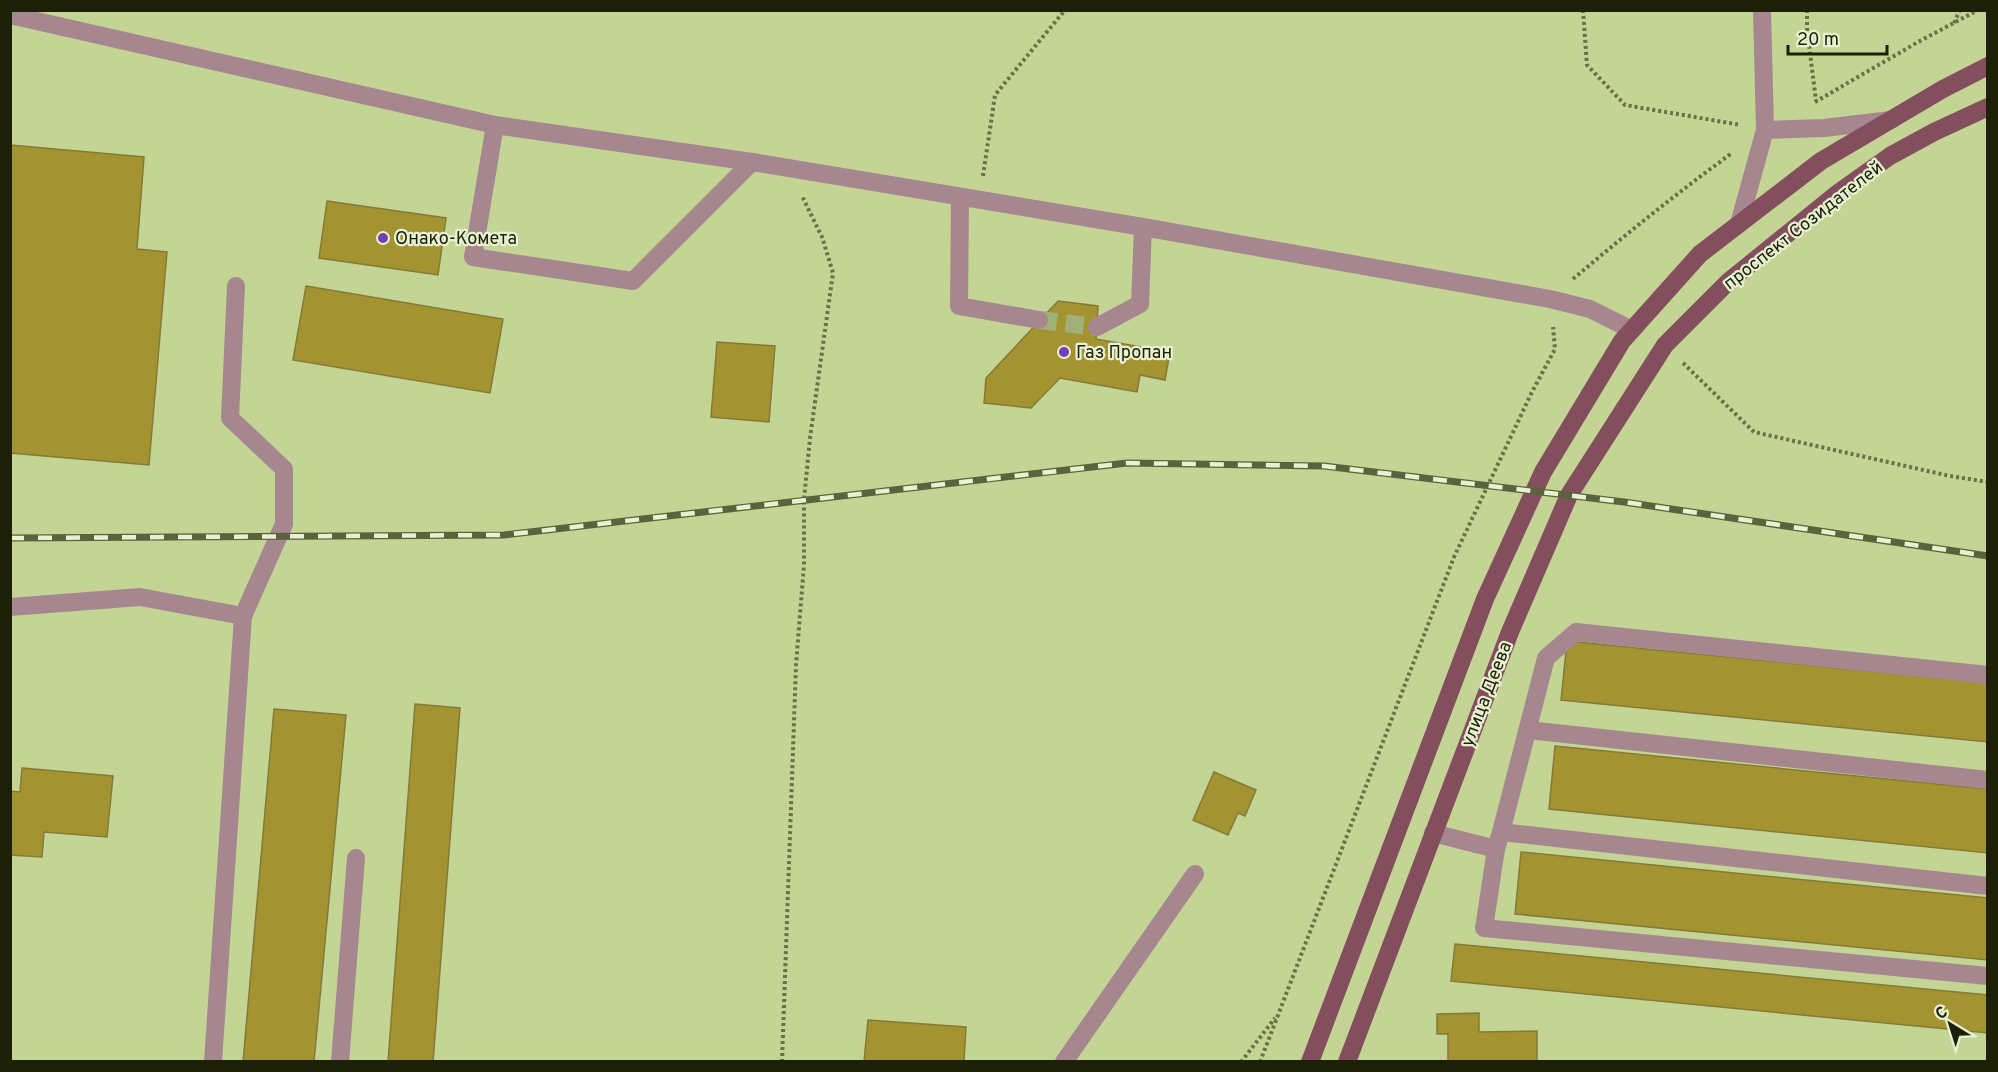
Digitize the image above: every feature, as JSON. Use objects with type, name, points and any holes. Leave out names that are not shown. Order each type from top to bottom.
[{"type":"main road","points":[[1310,1062],[1485,599],[1543,472],[1622,341],[1700,254],[1821,161],[1943,89],[1988,66]]},
{"type":"main road","name":"проспект Созидателей","points":[[1665,345],[1728,282],[1838,192],[1890,156],[1988,107]]},
{"type":"main road","name":"улица Деева","points":[[1347,1062],[1510,632],[1569,495],[1665,345]]},
{"type":"street","points":[[1739,224],[1765,130],[1762,10]]},
{"type":"street","points":[[10,15],[495,125],[752,162],[1143,226],[1550,299],[1590,309],[1632,330]]},
{"type":"street","points":[[1765,130],[1824,128],[1891,120]]},
{"type":"street","points":[[495,125],[473,257],[599,276],[633,280],[752,162]]},
{"type":"street","points":[[960,197],[959,306],[1039,320]]},
{"type":"street","points":[[1097,327],[1140,303],[1143,226]]},
{"type":"street","points":[[213,1062],[243,616],[284,524],[284,469],[230,418],[236,286]]},
{"type":"street","points":[[10,607],[140,597],[243,616]]},
{"type":"street","points":[[1988,675],[1576,632],[1546,658],[1498,841],[1484,928],[1988,976]]},
{"type":"street","points":[[1528,730],[1988,780]]},
{"type":"street","points":[[1433,833],[1988,886]]},
{"type":"street","points":[[340,1062],[356,858]]},
{"type":"street","points":[[1064,1062],[1195,874]]},
{"type":"path","points":[[980,200],[995,94],[1065,10]]},
{"type":"path","points":[[1583,10],[1587,65],[1625,105],[1765,130]]},
{"type":"path","points":[[1807,10],[1816,101]]},
{"type":"path","points":[[1954,23],[1960,10]]},
{"type":"path","points":[[782,1062],[796,665],[804,565],[804,500],[810,438],[833,273],[822,237],[788,168]]},
{"type":"path","points":[[1665,345],[1754,432],[1950,476],[1988,482]]},
{"type":"path","points":[[1241,1062],[1277,1015]]},
{"type":"building","points":[[10,145],[144,157],[137,249],[167,252],[149,465],[10,453]]},
{"type":"building","name":"Онако-Комета","points":[[327,201],[446,218],[438,275],[319,258]]},
{"type":"building","points":[[306,286],[503,319],[490,393],[293,360]]},
{"type":"building","points":[[1058,301],[1098,306],[1096,339],[1170,352],[1165,380],[1140,375],[1137,392],[1060,378],[1031,408],[984,403],[986,378]]},
{"type":"building","points":[[717,342],[775,346],[769,422],[711,417]]},
{"type":"building","points":[[1567,641],[1988,683],[1988,742],[1561,700]]},
{"type":"building","points":[[415,704],[460,708],[433,1062],[388,1062]]},
{"type":"building","points":[[274,709],[346,715],[314,1062],[243,1062]]},
{"type":"building","points":[[1555,746],[1988,789],[1988,853],[1549,809]]},
{"type":"building","points":[[22,768],[113,776],[107,837],[44,832],[42,857],[10,855],[10,791],[20,792]]},
{"type":"building","points":[[1214,772],[1256,790],[1245,816],[1238,813],[1228,835],[1193,820]]},
{"type":"building","points":[[1521,852],[1988,898],[1988,960],[1515,914]]},
{"type":"building","points":[[1455,944],[1988,995],[1988,1033],[1451,981]]},
{"type":"building","points":[[1479,1013],[1479,1032],[1537,1031],[1537,1061],[1448,1062],[1448,1034],[1437,1034],[1437,1014]]},
{"type":"building","points":[[868,1020],[966,1027],[964,1062],[864,1062]]},
{"type":"tunnel","points":[[1039,320],[1097,327]]},
{"type":"railway","points":[[10,538],[504,535],[1127,463],[1324,466],[1624,502],[1988,556]]},
{"type":"place","name":"Онако-Комета","points":[[383,238]]},
{"type":"place","name":"Газ Пропан","points":[[1064,352]]}]
